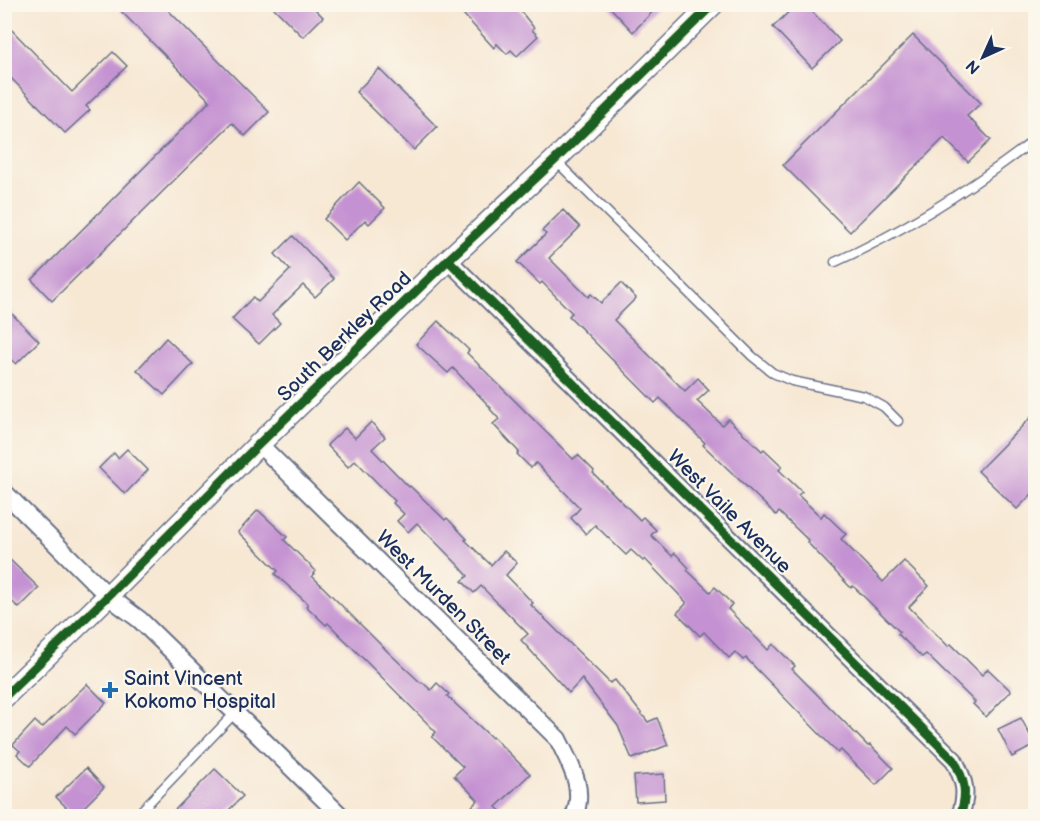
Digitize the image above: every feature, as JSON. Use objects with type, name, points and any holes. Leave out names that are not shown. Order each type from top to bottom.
[{"type":"street","name":"South Berkley Road","points":[[4,697],[259,444],[448,260],[555,160],[713,4]]},
{"type":"street","name":"West Vaile Avenue","points":[[448,260],[954,760],[963,780],[966,800],[960,816]]},
{"type":"street","name":"West Murden Street","points":[[259,444],[558,739],[576,775],[578,793],[573,816]]},
{"type":"street","points":[[4,492],[108,596],[140,620],[341,816]]},
{"type":"lane","points":[[834,262],[871,246],[949,200],[1035,139]]},
{"type":"lane","points":[[555,160],[752,356],[773,373],[792,381],[864,396],[884,408],[898,421]]},
{"type":"lane","points":[[140,816],[140,812],[234,714]]},
{"type":"building","points":[[114,4],[162,4],[269,112],[245,136],[232,123],[52,301],[32,280],[210,101]]},
{"type":"building","points":[[270,4],[310,4],[323,17],[303,37]]},
{"type":"building","points":[[454,4],[515,4],[538,36],[517,56],[511,50],[507,54],[497,44],[494,48]]},
{"type":"building","points":[[607,4],[660,4],[633,32]]},
{"type":"building","points":[[797,4],[805,4],[840,41],[812,68],[773,27]]},
{"type":"building","points":[[4,22],[72,92],[113,52],[127,66],[86,106],[90,110],[65,133],[4,71]]},
{"type":"building","points":[[913,35],[981,103],[967,116],[991,140],[968,162],[944,138],[850,232],[783,165]]},
{"type":"building","points":[[379,69],[437,127],[414,150],[356,92]]},
{"type":"building","points":[[359,182],[385,208],[369,224],[365,220],[345,240],[324,219]]},
{"type":"building","points":[[563,210],[580,227],[549,258],[588,297],[591,294],[601,303],[621,283],[636,298],[614,320],[685,391],[698,378],[709,390],[697,401],[722,425],[728,419],[762,451],[764,449],[782,466],[779,470],[802,492],[798,495],[821,517],[824,513],[846,534],[841,539],[883,582],[904,561],[929,586],[909,607],[948,646],[951,644],[982,675],[988,669],[1011,691],[986,717],[973,704],[975,702],[926,654],[922,657],[853,586],[851,588],[779,512],[776,515],[703,445],[705,443],[660,398],[655,403],[569,316],[572,313],[542,282],[540,284],[517,262],[546,234],[542,231]]},
{"type":"building","points":[[293,236],[334,279],[315,297],[303,285],[272,315],[280,323],[259,344],[232,319],[253,297],[258,302],[290,270],[275,254]]},
{"type":"building","points":[[4,306],[39,341],[16,364],[4,353]]},
{"type":"building","points":[[438,321],[469,350],[467,353],[573,459],[578,455],[640,520],[643,517],[656,530],[651,535],[672,556],[675,553],[689,568],[687,570],[710,592],[715,587],[732,604],[728,609],[768,650],[773,644],[795,666],[792,669],[893,768],[876,785],[841,750],[838,753],[746,658],[743,660],[735,652],[729,658],[704,632],[700,636],[677,613],[686,602],[645,559],[643,561],[631,550],[626,555],[595,525],[586,534],[571,518],[580,508],[536,463],[531,468],[517,454],[519,452],[493,424],[499,419],[491,408],[453,368],[448,373],[416,344]]},
{"type":"building","points":[[166,338],[193,364],[164,395],[137,370]]},
{"type":"building","points":[[1035,413],[1035,491],[1017,509],[978,471]]},
{"type":"building","points":[[371,422],[385,437],[372,449],[409,487],[445,520],[447,518],[467,539],[465,540],[491,565],[504,551],[517,563],[506,575],[533,603],[531,605],[610,683],[615,680],[648,722],[657,718],[668,745],[632,759],[618,726],[582,679],[569,693],[521,640],[528,634],[481,586],[474,593],[462,581],[468,576],[417,523],[408,532],[397,521],[404,514],[393,503],[395,501],[355,460],[348,467],[327,445],[345,428],[355,438]]},
{"type":"building","points":[[127,449],[148,470],[125,494],[99,468],[114,453],[118,458]]},
{"type":"building","points":[[258,510],[287,537],[284,540],[316,571],[312,576],[388,652],[431,690],[437,683],[449,694],[447,696],[530,774],[496,807],[506,816],[463,816],[478,800],[454,776],[463,767],[432,737],[436,732],[328,623],[326,625],[306,606],[308,604],[275,574],[278,571],[238,532]]},
{"type":"building","points":[[4,554],[39,588],[19,608],[4,594]]},
{"type":"building","points":[[87,684],[106,703],[75,734],[67,726],[30,766],[17,754],[20,751],[13,745],[35,721],[42,728]]},
{"type":"building","points":[[1021,718],[1035,745],[1012,757],[998,729]]},
{"type":"building","points":[[86,768],[104,787],[75,816],[56,797]]},
{"type":"building","points":[[215,769],[243,796],[223,816],[169,816]]},
{"type":"building","points":[[664,774],[665,800],[636,802],[634,776]]},
{"type":"cycle path","points":[[4,697],[259,444],[448,260],[555,160],[713,4]]},
{"type":"cycle path","points":[[448,260],[954,760],[961,775],[965,794],[960,816]]},
{"type":"place","name":"Saint Vincent Kokomo Hospital","points":[[110,690]]}]
